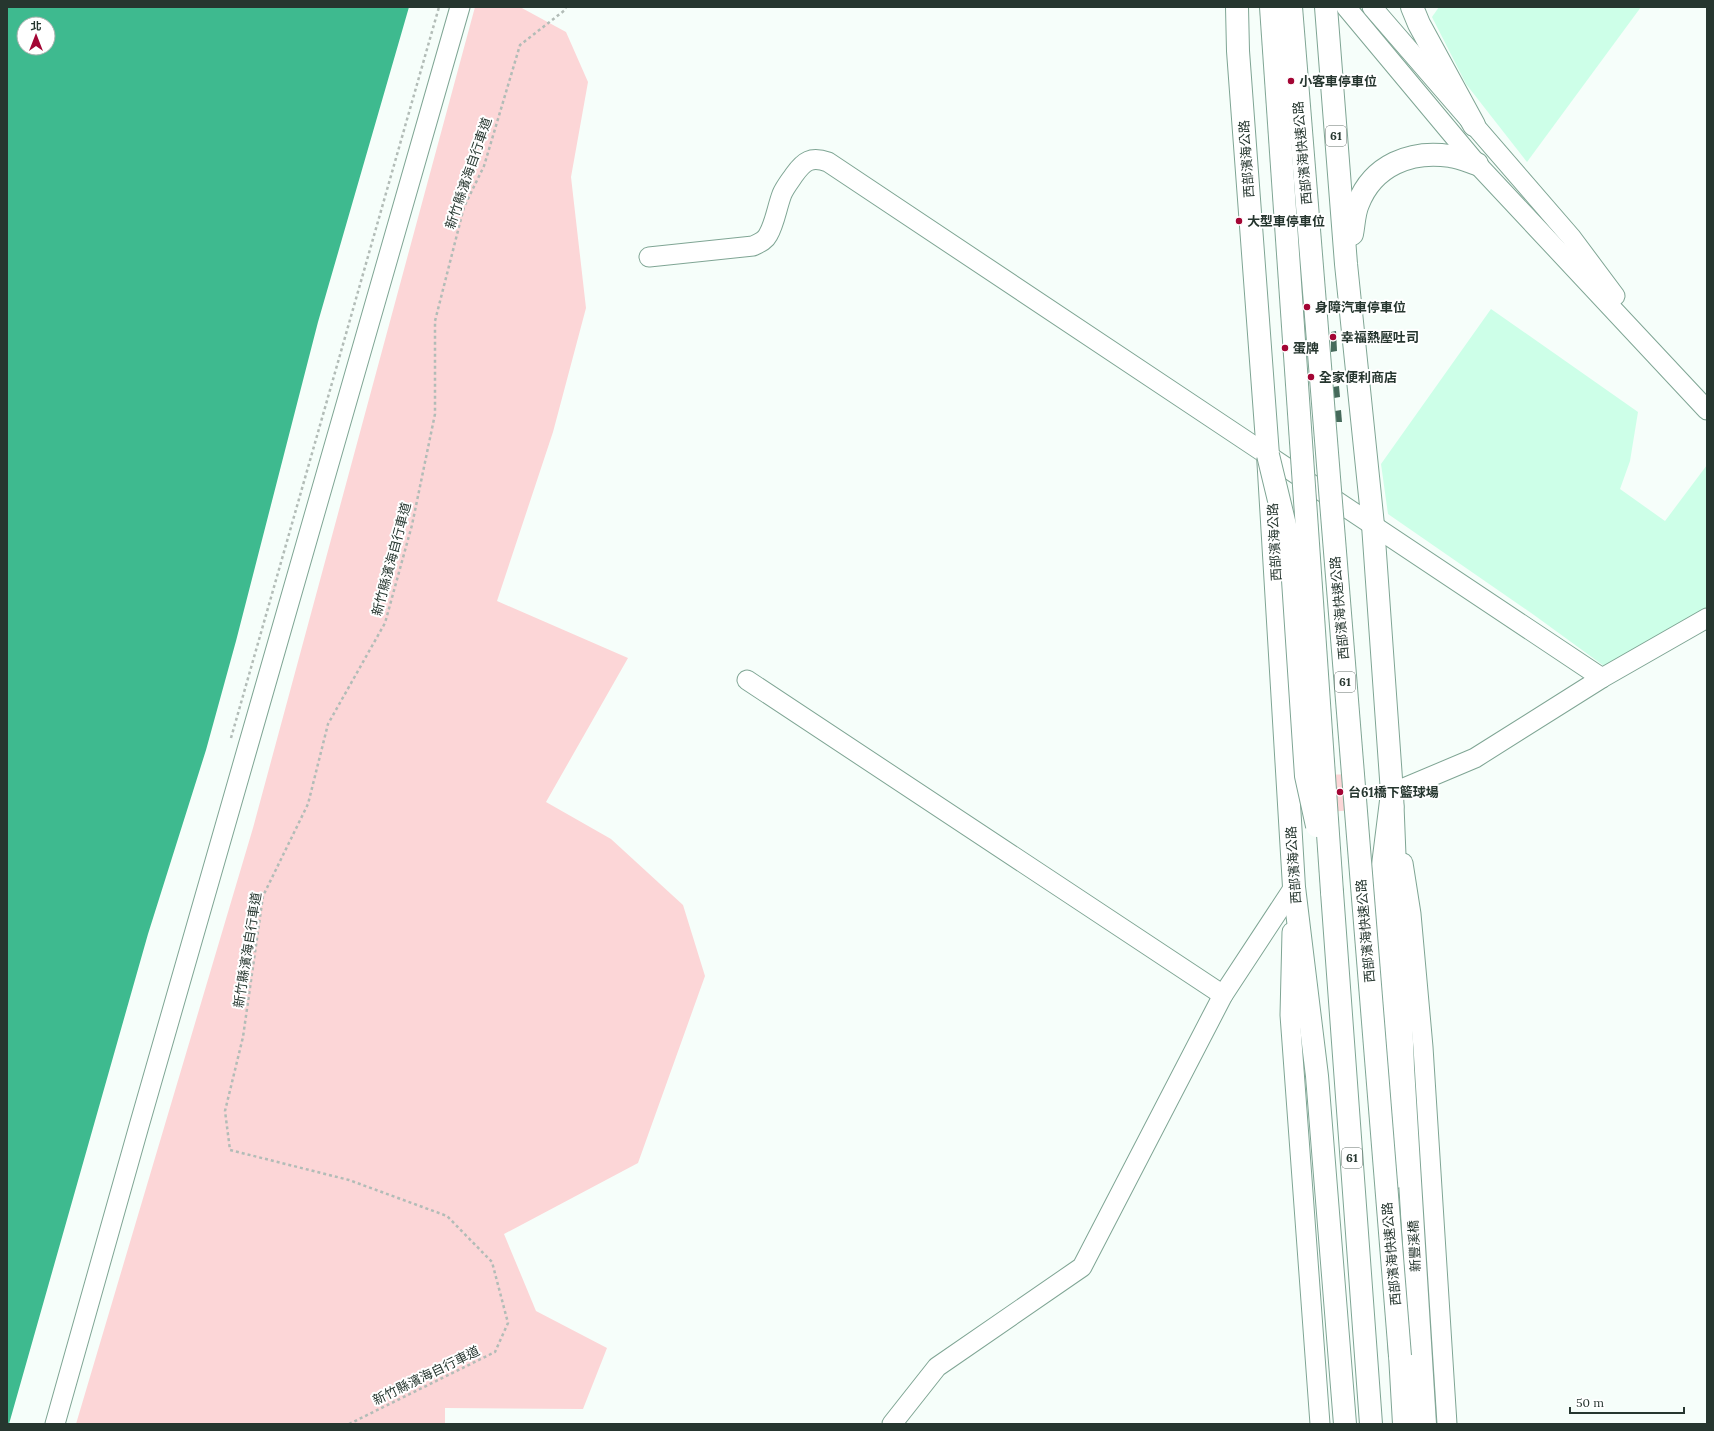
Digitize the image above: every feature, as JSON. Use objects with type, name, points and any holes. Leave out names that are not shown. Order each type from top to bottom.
[{"type":"main road","points":[[1231,7],[1238,51]]},
{"type":"main road","name":"西部濱海公路","points":[[1237,7],[1238,51],[1268,455],[1294,887],[1317,1076],[1345,1424]]},
{"type":"main road","name":"西部濱海快速公路","points":[[1271,7],[1332,892],[1371,1424]]},
{"type":"main road","name":"西部濱海快速公路","points":[[1290,7],[1400,1356],[1404,1424]]},
{"type":"main road","name":"61","points":[[1326,7],[1346,264],[1373,525],[1392,793]]},
{"type":"main road","points":[[1412,7],[1419,24],[1474,125]]},
{"type":"main road","points":[[1346,264],[1357,205],[1365,188],[1379,173],[1394,162],[1414,156],[1450,156],[1477,164]]},
{"type":"main road","points":[[1268,455],[1291,550],[1306,776],[1332,892]]},
{"type":"main road","points":[[1392,793],[1380,889],[1396,1180],[1400,1356]]},
{"type":"main road","name":"新豐溪橋","points":[[1392,793],[1403,1068],[1425,1424]]},
{"type":"street","points":[[55,1424],[140,1119],[460,7]]},
{"type":"street","points":[[1346,7],[1477,164],[1707,410]]},
{"type":"street","points":[[1372,7],[1571,237],[1670,370]]},
{"type":"street","points":[[649,257],[753,246],[763,242],[768,235],[783,192],[798,170],[804,163],[812,159],[828,162],[1602,678]]},
{"type":"street","points":[[1446,1424],[1423,1047],[1411,914],[1392,793],[1475,758],[1602,678],[1707,618]]},
{"type":"street","points":[[747,680],[1223,995]]},
{"type":"street","points":[[892,1424],[937,1367],[1082,1267],[1223,995],[1294,887]]},
{"type":"street","points":[[1294,887],[1290,1015],[1320,1424]]},
{"type":"path","name":"新竹縣濱海自行車道","points":[[349,1424],[495,1352],[508,1323],[492,1262],[447,1216],[349,1180],[230,1150],[225,1111],[243,1037],[263,896],[308,804],[328,724],[385,623],[412,525],[435,414],[435,321],[464,207],[484,166],[520,44],[565,10],[566,7]]},
{"type":"shaded area","points":[[7,7],[409,7],[318,322],[236,641],[206,750],[148,934],[9,1424],[7,1424]]},
{"type":"shaded area","points":[[475,7],[520,7],[566,32],[588,82],[571,177],[586,308],[553,432],[497,601],[628,658],[546,802],[611,839],[683,905],[705,976],[638,1163],[504,1234],[536,1311],[607,1348],[583,1409],[445,1408],[445,1424],[76,1424],[253,828]]},
{"type":"shaded area","points":[[1439,7],[1641,7],[1527,162],[1466,84],[1432,17]]},
{"type":"shaded area","points":[[1491,309],[1638,412],[1630,461],[1620,489],[1665,521],[1707,465],[1707,609],[1604,666],[1534,615],[1388,514],[1381,464]]},
{"type":"shaded area","name":"台61橋下籃球場","points":[[1352,774],[1355,810],[1327,812],[1324,775]]},
{"type":"building","points":[[1336,331],[1337,351],[1331,352],[1331,332]]},
{"type":"building","points":[[1339,386],[1340,397],[1334,398],[1333,387]]},
{"type":"building","points":[[1341,410],[1342,422],[1336,422],[1335,411]]},
{"type":"place","name":"小客車停車位","points":[[1291,81]]},
{"type":"place","name":"大型車停車位","points":[[1239,221]]},
{"type":"place","name":"身障汽車停車位","points":[[1307,307]]},
{"type":"place","name":"幸福熱壓吐司","points":[[1333,337]]},
{"type":"place","name":"蛋牌","points":[[1285,348]]},
{"type":"place","name":"全家便利商店","points":[[1311,377]]},
{"type":"place","name":"台61橋下籃球場","points":[[1340,792]]}]
